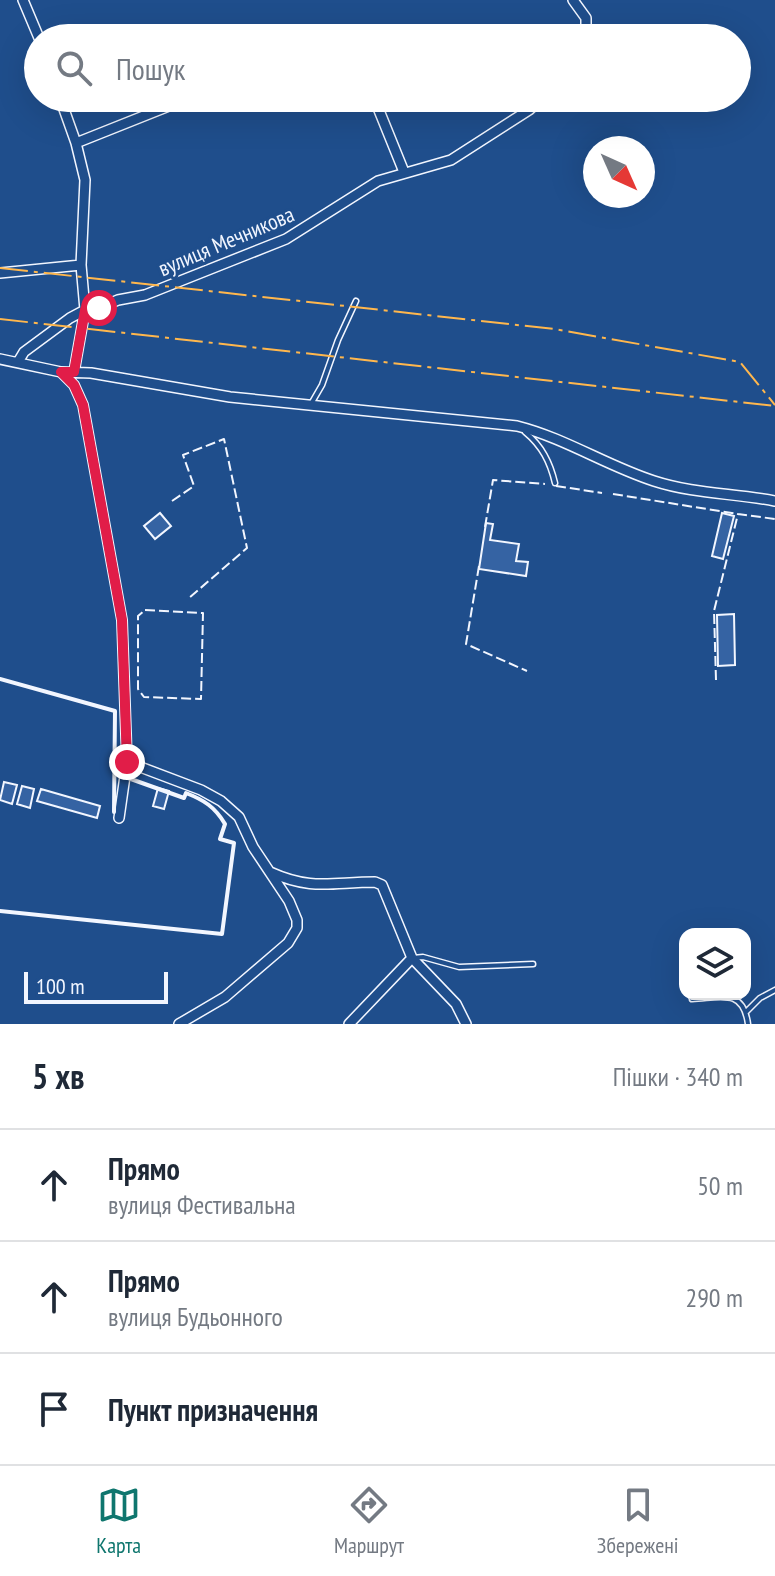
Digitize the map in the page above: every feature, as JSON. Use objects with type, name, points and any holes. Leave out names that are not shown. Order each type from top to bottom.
[{"type":"street","points":[[23,0],[33,24]]},
{"type":"street","points":[[573,0],[586,18],[586,24]]},
{"type":"street","points":[[65,112],[85,180],[81,265],[85,310],[74,372]]},
{"type":"street","points":[[76,143],[154,112]]},
{"type":"street","points":[[380,112],[404,172]]},
{"type":"street","name":"вулиця Мечникова","points":[[18,362],[24,352],[85,310],[145,295],[286,239],[378,181],[451,160],[526,112]]},
{"type":"street","points":[[0,273],[81,265]]},
{"type":"street","points":[[0,359],[61,372],[230,397],[517,426],[546,433],[654,481],[710,494],[737,493],[775,501]]},
{"type":"street","points":[[61,372],[74,385],[83,405],[122,620],[127,762],[119,818]]},
{"type":"street","points":[[127,762],[201,790],[221,801],[239,817],[253,847],[294,911],[297,928],[294,935],[225,997],[179,1024]]},
{"type":"street","points":[[269,871],[290,881],[309,885],[364,882],[382,885],[412,958],[456,1004],[466,1024]]},
{"type":"street","points":[[349,1024],[412,958]]},
{"type":"lane","points":[[310,405],[322,385],[356,301]]},
{"type":"lane","points":[[517,426],[537,442],[550,463],[555,483]]},
{"type":"lane","points":[[412,958],[423,957],[459,967],[533,964]]},
{"type":"lane","points":[[746,1012],[760,998],[775,990]]},
{"type":"lane","points":[[736,1000],[746,1012],[748,1024]]},
{"type":"building","points":[[160,513],[171,526],[155,539],[144,526]]},
{"type":"building","points":[[722,513],[734,516],[723,559],[712,556]]},
{"type":"building","points":[[486,523],[493,524],[490,540],[519,544],[516,561],[528,562],[526,576],[479,569]]},
{"type":"building","points":[[734,614],[735,665],[718,666],[717,615]]},
{"type":"building","points":[[4,782],[17,785],[12,804],[0,800]]},
{"type":"building","points":[[22,786],[34,789],[30,808],[17,804]]},
{"type":"building","points":[[158,788],[169,791],[164,809],[153,806]]},
{"type":"building","points":[[41,789],[100,806],[97,818],[37,801]]},
{"type":"fence","points":[[172,501],[194,486],[183,455],[224,439],[247,548],[189,598]]},
{"type":"fence","points":[[485,527],[493,480],[545,484]]},
{"type":"fence","points":[[556,486],[602,493]]},
{"type":"fence","points":[[613,494],[738,514]]},
{"type":"fence","points":[[716,680],[714,611],[738,514],[775,519]]},
{"type":"fence","points":[[479,566],[466,644],[527,671]]},
{"type":"fence","points":[[145,610],[203,613],[201,699],[144,697],[138,689],[138,616],[145,610]]},
{"type":"wall","points":[[0,679],[115,711],[114,812]]},
{"type":"wall","points":[[0,911],[222,934],[234,843],[220,839],[225,824],[213,809],[198,798],[186,793],[184,798],[128,778]]},
{"type":"power","points":[[0,268],[554,329],[740,362],[775,405]]},
{"type":"power","points":[[0,319],[775,406]]},
{"type":"route","points":[[99,308],[85,310],[74,372],[61,372],[74,385],[83,405],[122,620],[127,762]]}]
